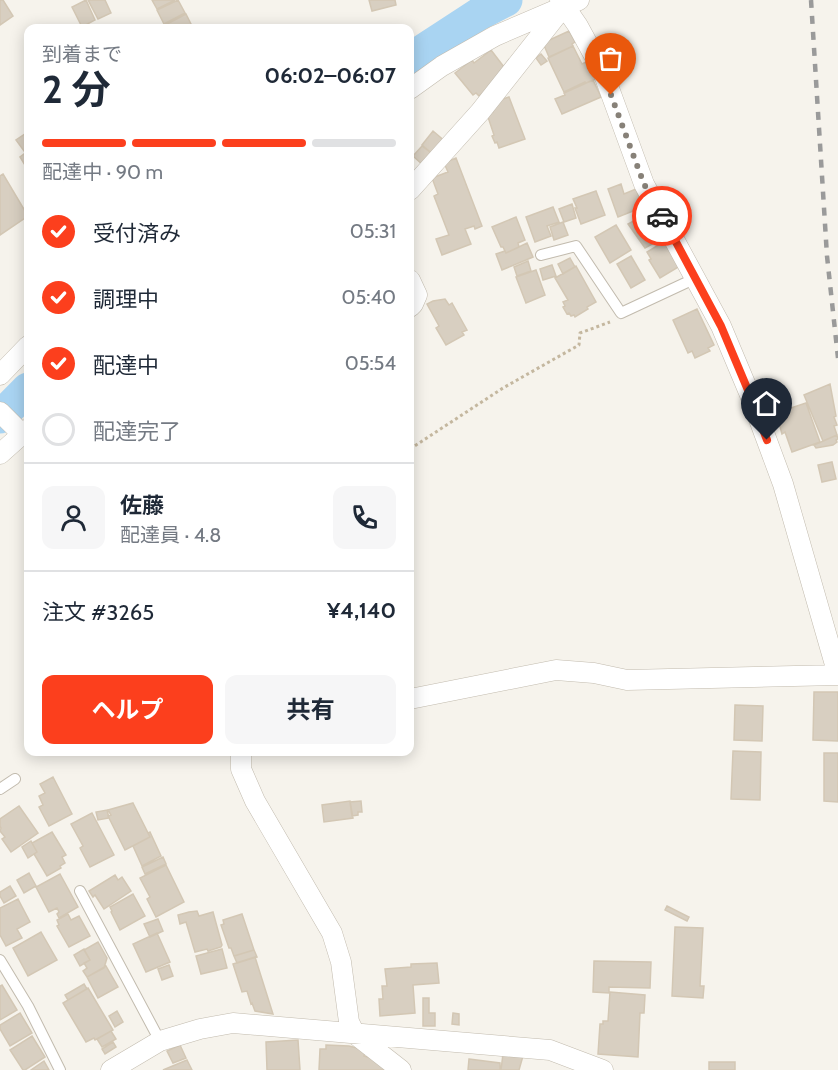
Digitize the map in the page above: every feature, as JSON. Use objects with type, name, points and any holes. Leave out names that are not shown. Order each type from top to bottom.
[{"type":"street","points":[[414,86],[442,66],[495,36],[567,2]]},
{"type":"street","points":[[414,186],[480,112],[567,2]]},
{"type":"street","points":[[414,698],[556,670],[594,673],[627,680],[838,675],[783,484],[750,395],[725,336],[696,278],[644,184],[603,72],[567,2]]},
{"type":"street","points":[[0,375],[24,350]]},
{"type":"street","points":[[0,412],[23,431],[0,454]]},
{"type":"street","points":[[241,756],[241,769],[255,801],[332,933],[341,962],[349,1022],[355,1034],[401,1070]]},
{"type":"street","points":[[111,1070],[160,1041],[200,1029],[233,1023],[550,1050],[603,1070]]},
{"type":"lane","points":[[541,255],[576,246],[621,314],[696,278]]},
{"type":"lane","points":[[0,789],[15,779]]},
{"type":"lane","points":[[80,891],[160,1041]]},
{"type":"lane","points":[[0,960],[28,1006],[60,1070]]},
{"type":"path","points":[[414,446],[503,388],[579,345],[580,333],[613,321],[621,314]]},
{"type":"building","points":[[0,0],[3,0],[13,16],[0,25]]},
{"type":"building","points":[[86,0],[95,20],[88,24],[80,24],[72,7]]},
{"type":"building","points":[[88,0],[105,0],[111,13],[98,19]]},
{"type":"building","points":[[152,0],[175,0],[157,9]]},
{"type":"building","points":[[178,0],[185,13],[164,24],[157,10]]},
{"type":"building","points":[[369,0],[395,0],[396,5],[372,11]]},
{"type":"building","points":[[186,14],[191,24],[167,24]]},
{"type":"building","points":[[569,31],[575,42],[573,46],[549,57],[543,43]]},
{"type":"building","points":[[573,46],[582,64],[588,61],[596,79],[564,92],[548,58]]},
{"type":"building","points":[[491,50],[507,71],[479,96],[476,93],[473,95],[455,73],[472,60],[474,63]]},
{"type":"building","points":[[541,54],[547,61],[541,65],[536,58]]},
{"type":"building","points":[[593,80],[601,97],[562,114],[555,99]]},
{"type":"building","points":[[509,97],[525,139],[499,148],[492,136],[494,135],[487,114],[493,112],[491,107],[497,101]]},
{"type":"building","points":[[433,131],[446,142],[435,156],[422,145]]},
{"type":"building","points":[[24,135],[24,151],[16,140]]},
{"type":"building","points":[[422,146],[435,156],[425,167],[414,155]]},
{"type":"building","points":[[456,158],[482,226],[465,229],[471,244],[442,255],[436,239],[449,235],[434,196],[438,194],[432,178],[448,172],[444,163]]},
{"type":"building","points":[[3,174],[24,209],[24,219],[0,235],[0,176]]},
{"type":"building","points":[[621,184],[624,194],[636,189],[643,207],[618,217],[608,189]]},
{"type":"building","points":[[596,191],[605,215],[581,224],[573,199]]},
{"type":"building","points":[[572,204],[576,218],[564,222],[559,209]]},
{"type":"building","points":[[553,207],[559,222],[547,226],[551,236],[535,242],[526,217]]},
{"type":"building","points":[[648,213],[665,237],[645,248],[628,224]]},
{"type":"building","points":[[516,217],[525,240],[518,243],[519,247],[506,253],[492,227]]},
{"type":"building","points":[[563,222],[568,235],[554,240],[550,227]]},
{"type":"building","points":[[616,225],[631,250],[610,263],[595,237]]},
{"type":"building","points":[[665,241],[680,266],[660,278],[647,252]]},
{"type":"building","points":[[527,243],[533,257],[502,270],[496,254],[505,251],[506,253]]},
{"type":"building","points":[[631,256],[645,280],[631,288],[617,264]]},
{"type":"building","points":[[570,258],[575,267],[563,274],[558,264]]},
{"type":"building","points":[[528,261],[531,271],[517,276],[514,267]]},
{"type":"building","points":[[552,265],[556,276],[543,280],[540,269]]},
{"type":"building","points":[[576,266],[596,302],[575,317],[567,314],[563,307],[565,306],[563,302],[568,300],[555,278]]},
{"type":"building","points":[[536,270],[545,295],[526,303],[516,277]]},
{"type":"building","points":[[445,299],[449,305],[452,303],[467,330],[462,332],[464,335],[446,345],[436,328],[439,326],[427,304]]},
{"type":"building","points":[[697,309],[714,345],[708,348],[710,351],[695,358],[692,351],[688,353],[673,320]]},
{"type":"building","points":[[830,384],[837,435],[823,441],[804,395]]},
{"type":"building","points":[[806,403],[820,442],[792,452],[785,432],[782,434],[779,412]]},
{"type":"building","points":[[837,435],[837,442],[833,445],[816,448],[814,445]]},
{"type":"building","points":[[832,462],[836,479],[822,482],[818,465]]},
{"type":"building","points":[[814,692],[838,692],[838,741],[813,740]]},
{"type":"building","points":[[735,705],[763,706],[762,741],[734,740]]},
{"type":"building","points":[[733,751],[761,752],[760,800],[731,799]]},
{"type":"building","points":[[824,753],[838,753],[838,802],[824,801]]},
{"type":"building","points":[[53,777],[72,814],[49,826],[39,807],[43,805],[39,796],[45,793],[40,784]]},
{"type":"building","points":[[350,801],[353,818],[324,822],[322,805]]},
{"type":"building","points":[[361,801],[362,812],[352,816],[350,802]]},
{"type":"building","points":[[133,803],[150,837],[125,850],[108,816],[111,815],[108,810]]},
{"type":"building","points":[[19,806],[38,833],[11,852],[2,839],[5,837],[0,831],[0,819]]},
{"type":"building","points":[[107,810],[109,818],[98,820],[96,812]]},
{"type":"building","points":[[92,813],[114,855],[90,867],[80,848],[83,846],[71,824]]},
{"type":"building","points":[[52,832],[66,855],[62,857],[65,863],[60,866],[61,868],[47,876],[34,854],[37,852],[32,843]]},
{"type":"building","points":[[150,832],[161,856],[142,866],[133,846],[150,837],[148,833]]},
{"type":"building","points":[[31,841],[37,852],[28,858],[22,847]]},
{"type":"building","points":[[163,857],[166,864],[145,874],[142,867]]},
{"type":"building","points":[[166,865],[184,902],[156,917],[147,899],[150,897],[140,878]]},
{"type":"building","points":[[29,873],[36,886],[24,893],[17,880]]},
{"type":"building","points":[[60,874],[78,907],[59,918],[57,908],[49,912],[36,887]]},
{"type":"building","points":[[115,875],[118,880],[122,877],[131,891],[104,909],[95,895],[93,897],[89,891]]},
{"type":"building","points":[[10,886],[16,896],[4,903],[0,892]]},
{"type":"building","points":[[133,894],[145,916],[120,930],[110,907]]},
{"type":"building","points":[[18,899],[30,922],[17,929],[22,938],[6,946],[0,935],[0,908]]},
{"type":"building","points":[[667,906],[689,917],[687,921],[665,910]]},
{"type":"building","points":[[197,911],[199,916],[213,912],[221,947],[195,952],[186,922],[180,924],[178,915]]},
{"type":"building","points":[[68,914],[71,920],[79,916],[90,936],[69,947],[57,926],[59,925],[57,920]]},
{"type":"building","points":[[242,914],[254,950],[234,956],[221,925],[224,924],[223,920]]},
{"type":"building","points":[[158,919],[163,931],[150,937],[144,924]]},
{"type":"building","points":[[675,927],[703,928],[700,986],[704,986],[703,998],[672,996]]},
{"type":"building","points":[[41,932],[57,960],[28,976],[13,948]]},
{"type":"building","points":[[157,933],[170,962],[146,972],[133,944]]},
{"type":"building","points":[[98,942],[107,958],[104,968],[87,977],[83,971],[87,968],[84,963],[90,960],[84,950]]},
{"type":"building","points":[[84,949],[90,960],[80,966],[74,955]]},
{"type":"building","points":[[222,949],[227,968],[201,974],[196,956]]},
{"type":"building","points":[[254,950],[257,957],[237,963],[234,956]]},
{"type":"building","points":[[255,957],[273,1014],[255,1011],[247,991],[242,992],[233,964]]},
{"type":"building","points":[[594,961],[651,962],[650,988],[609,987],[609,993],[593,992]]},
{"type":"building","points":[[437,963],[439,983],[413,985],[415,1013],[380,1016],[379,999],[383,999],[382,986],[387,986],[385,969],[411,967],[411,964]]},
{"type":"building","points":[[169,965],[173,976],[162,980],[158,969]]},
{"type":"building","points":[[106,966],[118,987],[98,998],[87,977]]},
{"type":"building","points":[[84,984],[87,989],[68,1000],[65,995]]},
{"type":"building","points":[[2,985],[17,1010],[0,1020],[0,986]]},
{"type":"building","points":[[88,988],[113,1030],[95,1040],[94,1038],[86,1042],[63,1003]]},
{"type":"building","points":[[610,992],[645,995],[644,1013],[640,1013],[638,1057],[598,1054],[600,1024],[608,1021]]},
{"type":"building","points":[[423,998],[429,998],[429,1013],[435,1013],[435,1026],[423,1026]]},
{"type":"building","points":[[117,1011],[123,1022],[115,1027],[109,1016]]},
{"type":"building","points":[[20,1013],[32,1033],[10,1046],[0,1025]]},
{"type":"building","points":[[453,1013],[459,1014],[459,1025],[452,1024]]},
{"type":"building","points":[[111,1031],[116,1039],[102,1047],[97,1039]]},
{"type":"building","points":[[32,1036],[45,1057],[23,1070],[10,1050]]},
{"type":"building","points":[[298,1040],[300,1070],[267,1070],[266,1042]]},
{"type":"building","points":[[113,1042],[116,1047],[105,1054],[102,1049]]},
{"type":"building","points":[[180,1045],[186,1058],[173,1063],[167,1051]]},
{"type":"building","points":[[326,1045],[361,1049],[365,1051],[364,1056],[374,1059],[386,1070],[319,1070],[320,1049],[326,1049]]},
{"type":"building","points":[[503,1054],[523,1056],[519,1070],[501,1070]]},
{"type":"building","points":[[469,1059],[500,1063],[500,1070],[468,1070]]},
{"type":"building","points":[[187,1060],[192,1070],[163,1070]]},
{"type":"building","points":[[44,1061],[49,1070],[31,1070]]},
{"type":"building","points":[[709,1062],[735,1062],[735,1070],[709,1070]]},
{"type":"waterway","points":[[414,56],[479,14],[506,0]]},
{"type":"waterway","points":[[0,417],[24,393]]},
{"type":"railway","points":[[811,0],[827,256],[838,358]]},
{"type":"way so far","points":[[611,95],[644,184],[662,216]]},
{"type":"route","points":[[662,216],[721,326],[767,440]]}]
